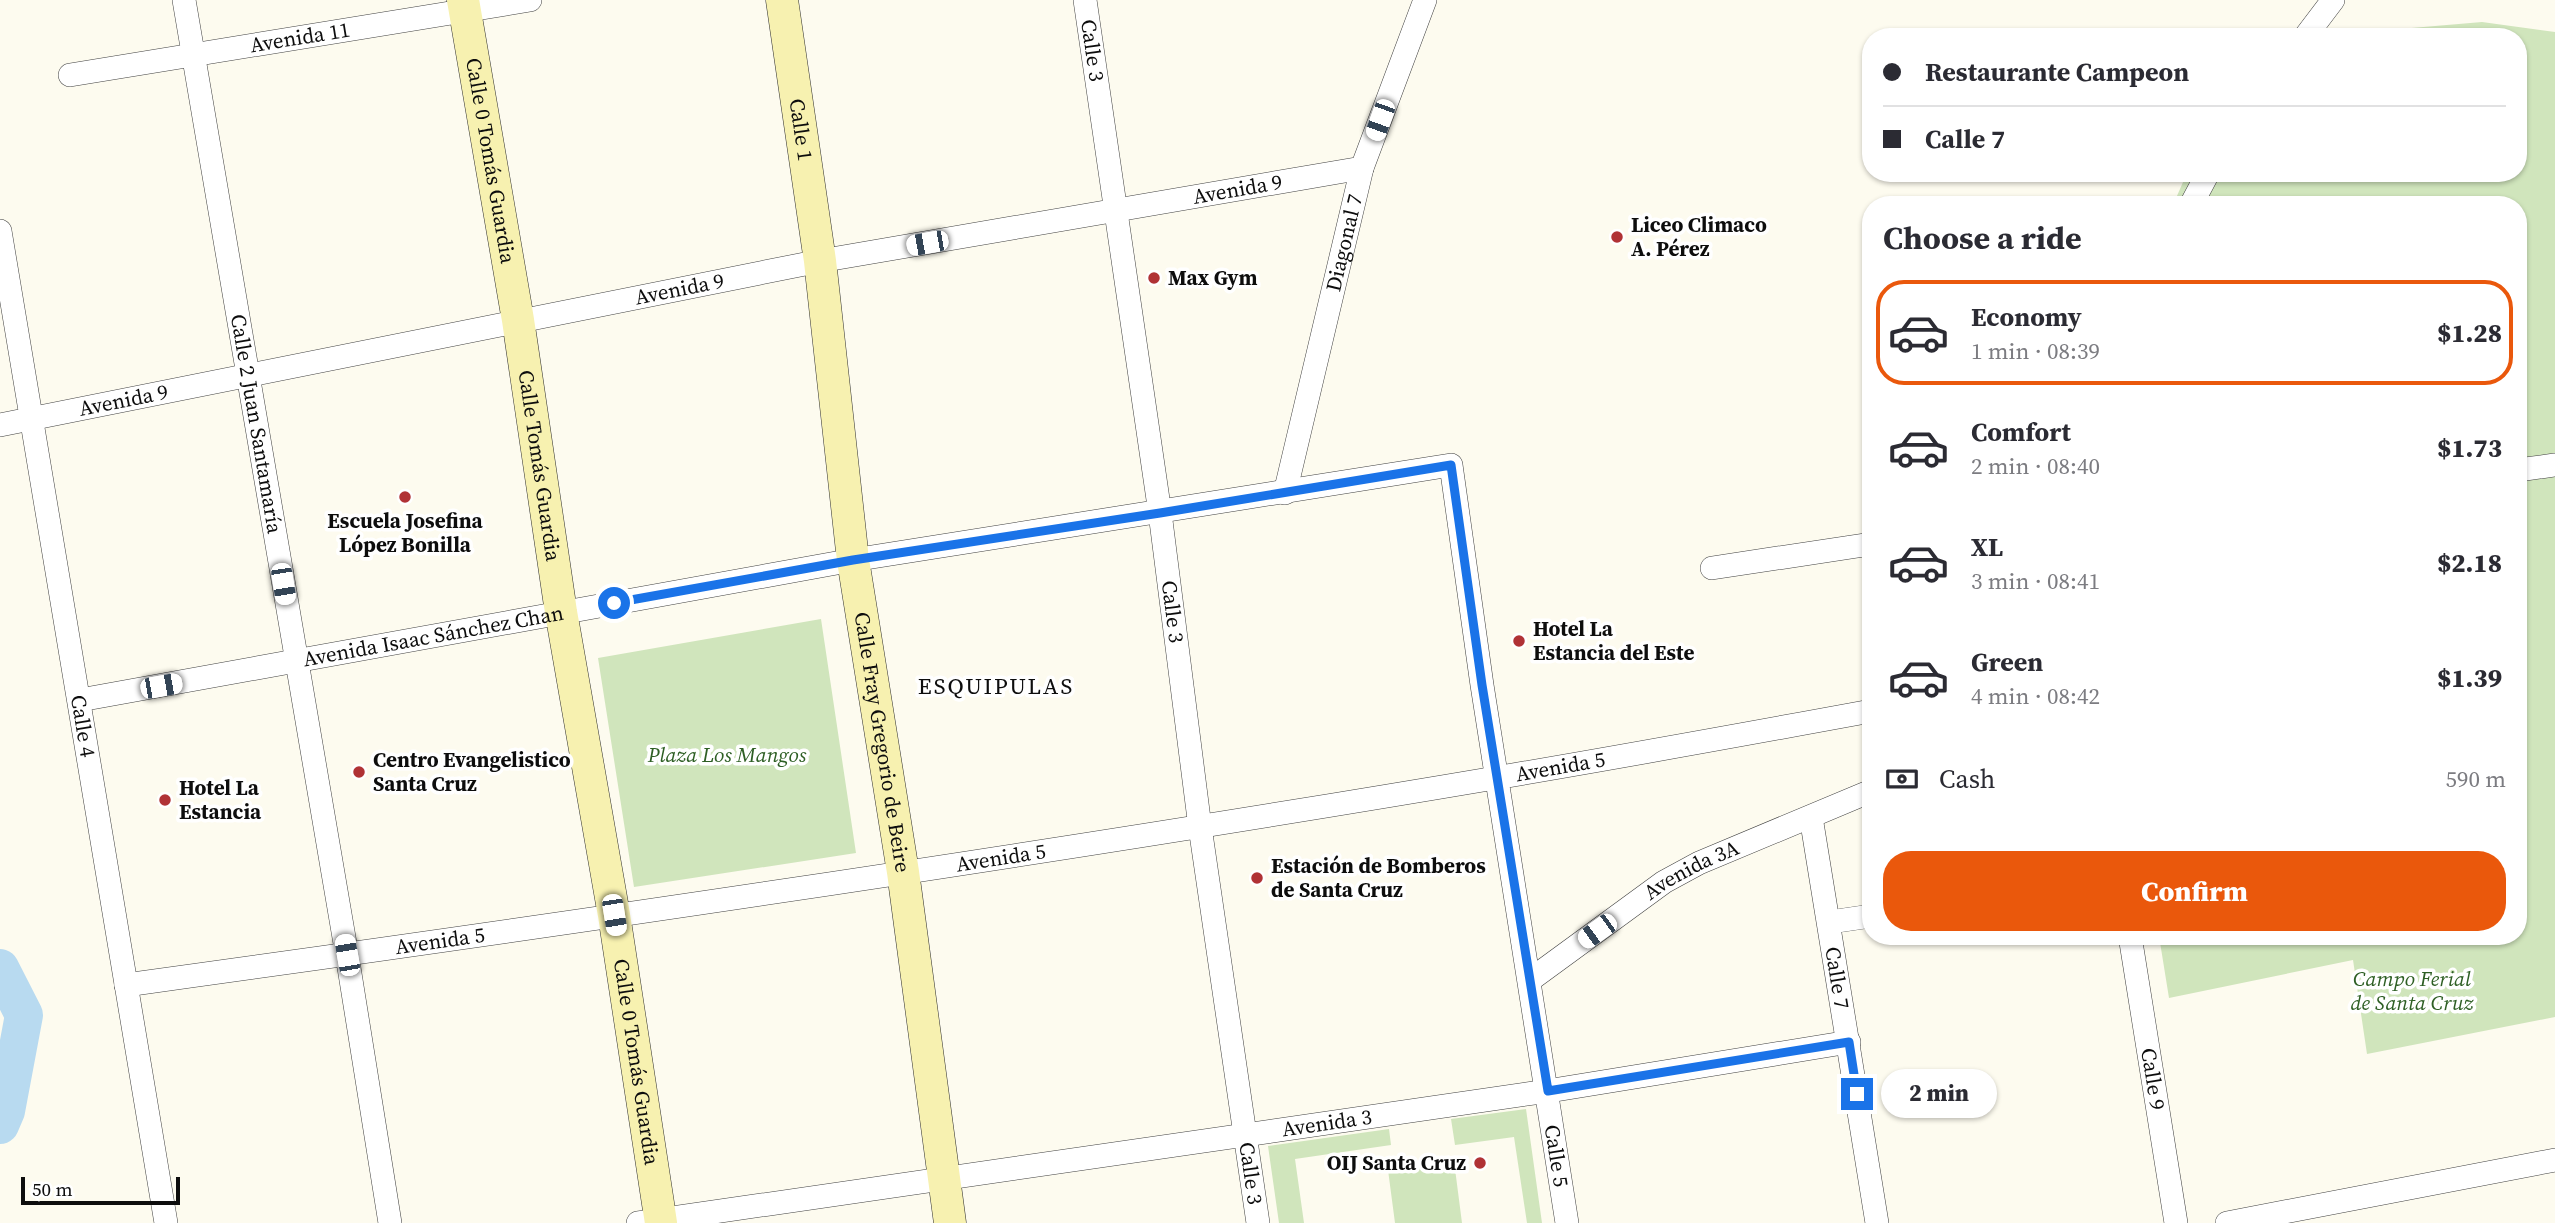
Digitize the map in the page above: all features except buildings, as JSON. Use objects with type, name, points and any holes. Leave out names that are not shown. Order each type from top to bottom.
[{"type":"street","name":"Calle 2 Juan Santamaría","points":[[184,0],[347,955],[390,1223]]},
{"type":"street","name":"Avenida 11","points":[[70,75],[464,5],[530,0]]},
{"type":"street","name":"Calle 1","points":[[782,0],[820,261]]},
{"type":"street","name":"Calle 3","points":[[1085,0],[1160,513],[1200,827],[1258,1223]]},
{"type":"street","name":"Diagonal 7","points":[[1285,493],[1362,168],[1425,0]]},
{"type":"street","points":[[2312,28],[2333,0]]},
{"type":"street","name":"Calle 0 Tomás Guardia","points":[[464,5],[518,320]]},
{"type":"street","name":"Avenida 9","points":[[0,425],[820,261],[1362,168]]},
{"type":"street","name":"Calle 4","points":[[0,230],[166,1223]]},
{"type":"street","name":"Calle Fray Gregorio de Beire","points":[[820,261],[853,560],[902,872],[950,1223]]},
{"type":"street","name":"Calle Tomás Guardia","points":[[518,320],[561,612]]},
{"type":"street","name":"Avenida Isaac Sánchez Chan","points":[[80,700],[853,560],[1451,465]]},
{"type":"street","name":"Calle 5","points":[[1451,465],[1567,1223]]},
{"type":"street","points":[[2527,469],[2555,466]]},
{"type":"street","points":[[1713,568],[1862,545]]},
{"type":"street","name":"Calle 0 Tomás Guardia","points":[[561,612],[614,915],[653,1222]]},
{"type":"street","name":"Avenida 5","points":[[126,985],[347,955],[1200,827],[1497,778],[1862,713]]},
{"type":"street","name":"Avenida 3A","points":[[1530,980],[1664,882],[1699,863],[1862,795]]},
{"type":"street","name":"Calle 7","points":[[1811,817],[1877,1223]]},
{"type":"street","points":[[1830,922],[1862,917]]},
{"type":"street","name":"Calle 9","points":[[2131,945],[2176,1223]]},
{"type":"street","name":"Avenida 3","points":[[653,1222],[1548,1091],[1849,1042]]},
{"type":"street","points":[[2227,1223],[2555,1160]]},
{"type":"green space","name":"Campo Ferial de Santa Cruz","points":[[2482,22],[2526,28],[2412,28]]},
{"type":"green space","name":"Campo Ferial de Santa Cruz","points":[[2527,28],[2555,32],[2555,1017],[2367,1054],[2353,960],[2169,998],[2160,945],[2527,945],[2527,196],[2177,196],[2183,182],[2527,182]]},
{"type":"green space","name":"Plaza Los Mangos","points":[[821,619],[856,853],[634,887],[598,658]]},
{"type":"green space","points":[[1526,1109],[1542,1223],[1527,1223],[1514,1137],[1455,1145],[1451,1119]]},
{"type":"green space","points":[[1389,1129],[1391,1145],[1295,1159],[1304,1223],[1279,1223],[1268,1146]]},
{"type":"green space","points":[[1454,1161],[1462,1223],[1395,1223],[1388,1170]]},
{"type":"waterway","points":[[0,968],[24,1015],[6,1111],[0,1125]]},
{"type":"place","name":"Liceo Climaco A. Pérez","points":[[1617,237]]},
{"type":"place","name":"Max Gym","points":[[1154,278]]},
{"type":"place","name":"Escuela Josefina López Bonilla","points":[[405,497]]},
{"type":"place","name":"Hotel La Estancia del Este","points":[[1519,641]]},
{"type":"place","name":"Centro Evangelistico Santa Cruz","points":[[359,772]]},
{"type":"place","name":"Hotel La Estancia","points":[[165,800]]},
{"type":"place","name":"Estación de Bomberos de Santa Cruz","points":[[1257,878]]},
{"type":"place","name":"OIJ Santa Cruz","points":[[1480,1163]]},
{"type":"district","name":"ESQUIPULAS","points":[[996,686]]},
{"type":"route","points":[[614,603],[853,560],[1451,465],[1482,685],[1548,1091],[1849,1042],[1857,1094]]}]
